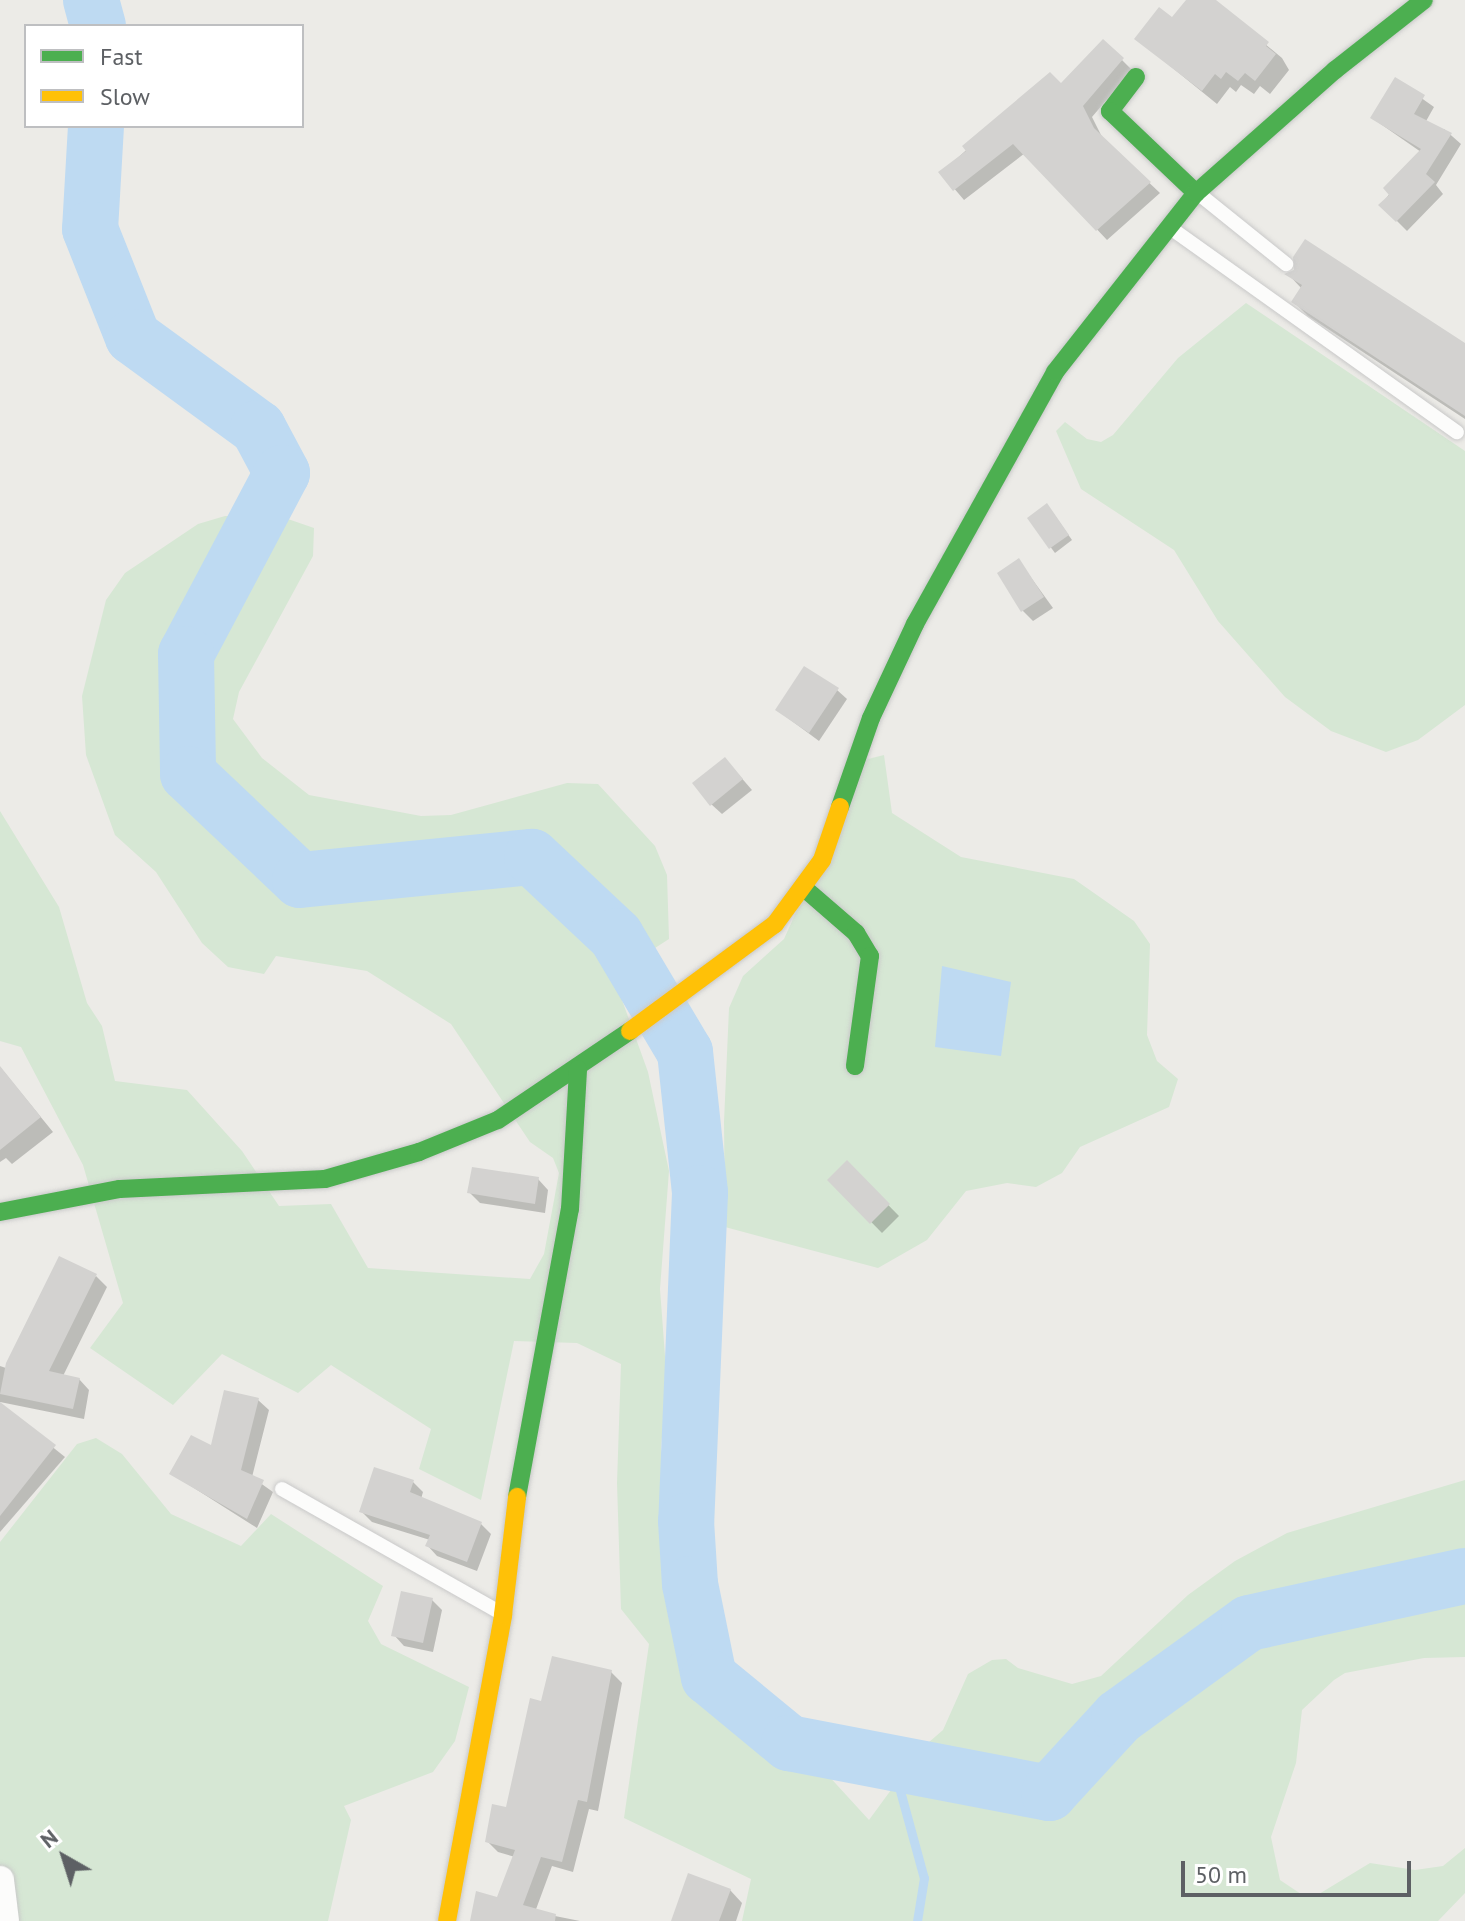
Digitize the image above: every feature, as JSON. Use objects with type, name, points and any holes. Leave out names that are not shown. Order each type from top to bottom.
[{"type":"street","points":[[0,1212],[120,1189],[325,1179],[356,1172],[498,1120],[578,1069],[775,924],[822,860],[871,718],[969,521],[1055,372],[1196,193],[1335,70],[1424,0]]},
{"type":"street","points":[[1136,77],[1110,111],[1196,193]]},
{"type":"street","points":[[804,888],[856,933],[870,956],[855,1066]]},
{"type":"street","points":[[447,1921],[503,1615],[524,1442],[570,1209],[578,1069]]},
{"type":"street","points":[[0,1880],[5,1921]]},
{"type":"lane","points":[[1196,193],[1286,264]]},
{"type":"lane","points":[[1168,227],[1457,432]]},
{"type":"lane","points":[[282,1489],[503,1615]]},
{"type":"green space","points":[[1246,303],[1465,451],[1465,705],[1418,740],[1386,752],[1331,731],[1285,697],[1218,621],[1174,550],[1081,489],[1056,431],[1065,422],[1087,439],[1101,442],[1113,435],[1178,358]]},
{"type":"green space","points":[[225,516],[285,518],[314,528],[313,556],[239,692],[233,719],[262,758],[309,795],[421,816],[451,815],[567,783],[598,784],[655,846],[667,875],[669,939],[613,975],[648,1072],[669,1171],[660,1289],[667,1383],[661,1448],[694,1671],[749,1736],[826,1773],[869,1820],[921,1749],[943,1730],[968,1674],[992,1660],[1006,1659],[1018,1668],[1072,1684],[1101,1676],[1188,1595],[1235,1561],[1287,1533],[1465,1480],[1465,1657],[1424,1658],[1345,1673],[1334,1680],[1302,1710],[1296,1763],[1271,1837],[1280,1880],[1304,1896],[1319,1894],[1370,1863],[1415,1870],[1443,1866],[1465,1848],[1465,1893],[1438,1921],[742,1921],[751,1879],[624,1818],[649,1644],[621,1609],[617,1483],[621,1364],[577,1343],[514,1341],[481,1500],[419,1469],[431,1429],[331,1365],[298,1393],[222,1354],[173,1405],[90,1348],[123,1303],[83,1165],[21,1047],[0,1041],[0,811],[59,907],[87,1003],[102,1026],[115,1081],[187,1090],[242,1151],[279,1206],[331,1204],[368,1268],[530,1279],[544,1254],[559,1173],[553,1158],[530,1142],[451,1024],[367,971],[276,956],[264,974],[228,967],[202,943],[156,872],[115,835],[86,755],[82,696],[106,600],[125,573],[198,524]]},
{"type":"green space","points":[[884,755],[892,813],[961,857],[1074,879],[1134,921],[1150,944],[1147,1035],[1157,1061],[1178,1079],[1169,1107],[1080,1147],[1062,1173],[1036,1187],[1007,1183],[966,1191],[927,1240],[878,1268],[725,1227],[724,1122],[729,1008],[743,976],[784,939],[864,760]]},
{"type":"green space","points":[[96,1438],[122,1454],[171,1514],[241,1546],[271,1514],[383,1586],[368,1621],[381,1644],[469,1687],[455,1741],[433,1772],[344,1806],[351,1820],[328,1921],[0,1921],[0,1542],[77,1444]]},
{"type":"water","points":[[942,966],[1011,982],[1001,1056],[935,1047]]},
{"type":"building","points":[[1186,0],[1216,0],[1269,42],[1266,46],[1276,54],[1255,81],[1245,73],[1238,81],[1226,72],[1221,79],[1215,74],[1202,91],[1134,39],[1159,7],[1172,17]]},
{"type":"building","points":[[1103,39],[1124,58],[1083,106],[1094,128],[1151,182],[1096,231],[1013,144],[953,191],[938,172],[966,151],[962,146],[1050,72],[1061,83]]},
{"type":"building","points":[[1395,77],[1425,95],[1414,114],[1452,133],[1426,174],[1435,182],[1396,222],[1378,205],[1389,195],[1383,188],[1421,149],[1370,118]]},
{"type":"building","points":[[1305,239],[1465,343],[1465,416],[1291,302],[1302,285],[1284,274],[1294,270],[1293,257]]},
{"type":"building","points":[[1047,503],[1069,535],[1049,549],[1027,518]]},
{"type":"building","points":[[1019,558],[1044,597],[1021,612],[997,573]]},
{"type":"building","points":[[804,666],[839,688],[809,733],[775,710]]},
{"type":"building","points":[[725,757],[743,779],[710,806],[692,783]]},
{"type":"building","points":[[0,1066],[41,1117],[0,1150]]},
{"type":"building","points":[[847,1160],[890,1204],[870,1224],[827,1180]]},
{"type":"building","points":[[472,1167],[539,1177],[535,1204],[467,1193]]},
{"type":"building","points":[[59,1256],[97,1274],[49,1371],[80,1378],[73,1409],[0,1394],[6,1363]]},
{"type":"building","points":[[224,1390],[259,1398],[241,1470],[264,1480],[247,1519],[169,1474],[191,1435],[211,1445]]},
{"type":"building","points":[[0,1402],[56,1445],[0,1516]]},
{"type":"building","points":[[374,1467],[414,1480],[410,1492],[482,1522],[467,1562],[425,1546],[430,1535],[359,1512]]},
{"type":"building","points":[[401,1591],[433,1598],[423,1643],[391,1636]]},
{"type":"building","points":[[552,1656],[612,1670],[587,1802],[578,1800],[562,1862],[541,1857],[523,1905],[556,1914],[555,1921],[470,1921],[476,1891],[497,1897],[515,1850],[485,1842],[492,1804],[506,1807],[530,1698],[541,1701]]},
{"type":"building","points":[[688,1873],[731,1889],[719,1921],[671,1921]]},
{"type":"waterway","points":[[91,0],[97,24]]},
{"type":"waterway","points":[[96,128],[90,229],[133,337],[258,428],[282,473],[186,654],[188,774],[300,880],[532,857],[616,936],[685,1052],[700,1193],[686,1521],[690,1584],[709,1677],[789,1743],[1049,1793],[1119,1717],[1249,1623],[1465,1576]]},
{"type":"waterway","points":[[893,1765],[924,1878],[917,1921]]},
{"type":"traffic: fast","points":[[840,807],[871,718],[915,624],[1055,372],[1196,193],[1335,70],[1424,0]]},
{"type":"traffic: fast","points":[[1136,77],[1110,111],[1196,193]]},
{"type":"traffic: fast","points":[[804,888],[856,933],[870,956],[855,1066]]},
{"type":"traffic: fast","points":[[0,1212],[120,1189],[325,1179],[419,1152],[498,1120],[630,1031]]},
{"type":"traffic: fast","points":[[517,1497],[570,1209],[578,1069]]},
{"type":"traffic: slow","points":[[630,1031],[775,924],[822,860],[840,807]]},
{"type":"traffic: slow","points":[[447,1921],[503,1615],[517,1497]]}]
